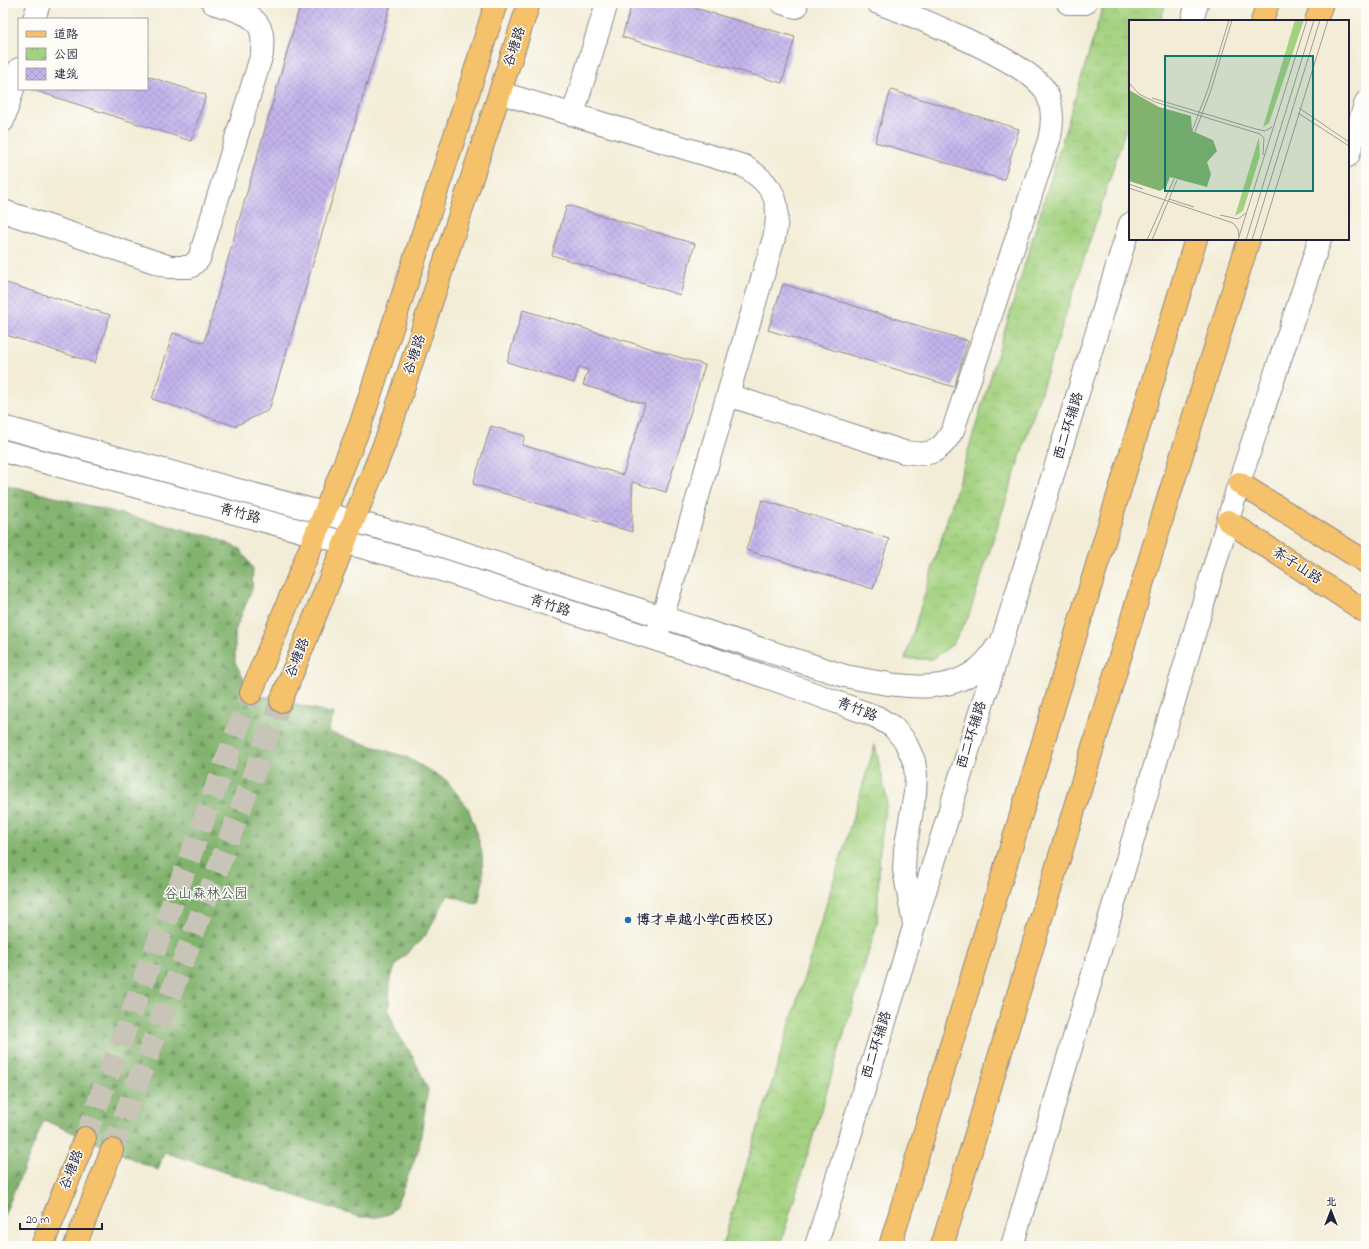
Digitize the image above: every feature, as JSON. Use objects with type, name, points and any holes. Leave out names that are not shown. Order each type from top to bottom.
[{"type":"main road","points":[[251,693],[362,419],[458,126],[496,3]]},
{"type":"main road","name":"谷塘路","points":[[281,701],[388,435],[501,93],[529,3]]},
{"type":"main road","points":[[1262,20],[1268,3]]},
{"type":"main road","points":[[1316,20],[1322,3]]},
{"type":"main road","points":[[890,1246],[1196,240]]},
{"type":"main road","points":[[942,1246],[1248,240]]},
{"type":"main road","points":[[1239,483],[1366,562]]},
{"type":"main road","name":"茶子山路","points":[[1228,521],[1366,612]]},
{"type":"main road","name":"谷塘路","points":[[42,1246],[85,1138]]},
{"type":"main road","points":[[75,1246],[112,1150]]},
{"type":"street","points":[[34,18],[39,3]]},
{"type":"street","points":[[3,211],[170,267],[190,267],[199,259],[262,54],[262,35],[257,21],[243,13],[213,3]]},
{"type":"street","points":[[573,114],[607,3]]},
{"type":"street","points":[[728,394],[904,452],[921,454],[934,452],[944,445],[953,430],[1049,140],[1052,124],[1051,106],[1046,91],[1034,78],[1015,65],[933,24],[878,3]]},
{"type":"street","points":[[1068,3],[1085,3]]},
{"type":"street","points":[[1192,20],[1197,3]]},
{"type":"street","points":[[3,121],[18,72]]},
{"type":"street","points":[[501,93],[744,166],[766,182],[774,195],[778,213],[777,226],[656,640]]},
{"type":"street","points":[[1349,153],[1366,102]]},
{"type":"street","name":"西二环辅路","points":[[816,1246],[1129,227]]},
{"type":"street","points":[[1012,1246],[1239,483],[1320,240]]},
{"type":"street","name":"青竹路","points":[[3,427],[424,540],[845,676],[901,687],[926,688],[951,683],[974,673],[990,658],[1004,635]]},
{"type":"street","name":"青竹路","points":[[3,451],[417,562],[656,640],[812,693],[877,718],[893,727],[905,741],[914,761],[916,775],[905,850],[904,870],[914,924]]},
{"type":"green space","points":[[1104,3],[1166,3],[1160,20],[1129,20],[1129,119],[968,618],[953,644],[933,659],[905,659]]},
{"type":"green space","name":"谷山森林公园","points":[[3,484],[213,537],[240,549],[253,569],[252,589],[235,631],[235,662],[251,693],[334,714],[328,732],[406,757],[446,780],[468,808],[482,852],[483,880],[478,904],[448,895],[425,936],[396,964],[390,981],[389,1011],[396,1031],[412,1055],[428,1089],[419,1148],[397,1204],[389,1214],[377,1217],[359,1217],[164,1152],[158,1170],[44,1120],[3,1218]]},
{"type":"green space","points":[[875,745],[887,800],[880,847],[877,924],[780,1246],[722,1246]]},
{"type":"building","points":[[301,3],[391,3],[269,410],[235,426],[152,399],[173,333],[204,343]]},
{"type":"building","points":[[632,3],[677,3],[795,37],[782,83],[622,37]]},
{"type":"building","points":[[148,76],[206,95],[191,141],[33,90],[148,90]]},
{"type":"building","points":[[891,90],[1019,129],[1004,180],[875,142]]},
{"type":"building","points":[[567,205],[695,244],[680,295],[552,255]]},
{"type":"building","points":[[3,282],[110,315],[95,363],[3,334]]},
{"type":"building","points":[[783,284],[968,341],[954,387],[768,330]]},
{"type":"building","points":[[523,310],[705,365],[666,492],[632,482],[632,532],[473,484],[491,426],[525,436],[522,445],[623,475],[645,404],[583,385],[588,370],[579,367],[574,383],[507,362]]},
{"type":"building","points":[[762,500],[889,539],[873,589],[746,550]]},
{"type":"tunnel","points":[[85,1138],[251,693]]},
{"type":"tunnel","points":[[112,1150],[281,701]]},
{"type":"place","name":"博才卓越小学(西校区)","points":[[628,920]]}]
